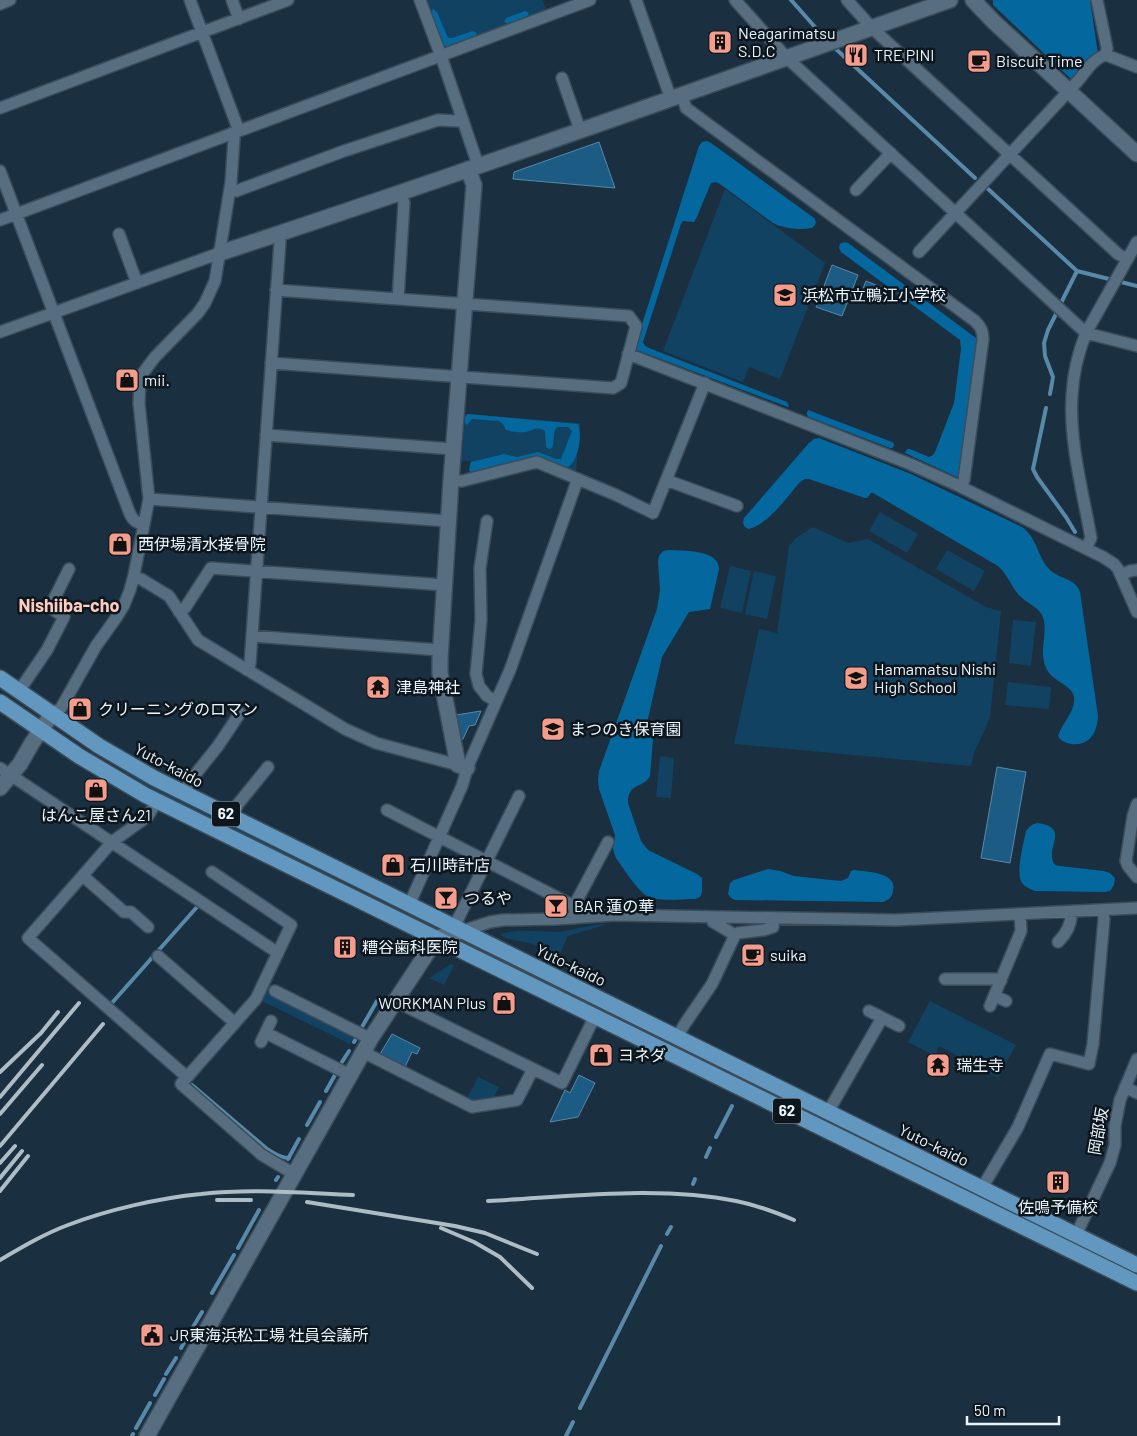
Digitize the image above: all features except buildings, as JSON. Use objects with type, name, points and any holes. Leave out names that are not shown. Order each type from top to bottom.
[{"type":"main road","name":"Yuto-kaido","points":[[0,678],[110,753],[184,793],[1137,1265]]},
{"type":"main road","name":"Yuto-kaido","points":[[0,702],[100,770],[157,801],[1137,1283]]},
{"type":"street","points":[[0,4],[10,0]]},
{"type":"street","points":[[0,788],[6,771],[24,757],[52,714],[61,708],[96,646],[120,612],[130,590],[149,499],[139,402],[140,383],[154,357],[198,313],[215,281],[230,190],[236,132],[190,0]]},
{"type":"street","points":[[232,0],[239,19]]},
{"type":"street","points":[[0,108],[288,0]]},
{"type":"street","points":[[409,905],[462,786],[463,767],[440,672],[440,650],[453,449],[474,185],[473,167],[463,120],[420,0]]},
{"type":"street","points":[[0,220],[590,0]]},
{"type":"street","points":[[636,0],[676,97],[686,108],[980,326],[983,332],[983,339],[964,480],[961,487]]},
{"type":"street","points":[[735,0],[787,58],[1086,333],[1137,346]]},
{"type":"street","points":[[848,0],[872,28],[1118,254],[1127,259]]},
{"type":"street","points":[[0,332],[220,253],[676,97],[950,0]]},
{"type":"street","points":[[973,0],[994,22],[1137,154]]},
{"type":"street","points":[[1097,0],[1107,48],[1106,55]]},
{"type":"street","points":[[919,252],[1100,56],[1106,55],[1137,67]]},
{"type":"street","points":[[562,78],[580,130]]},
{"type":"street","points":[[230,190],[236,191],[344,151],[438,120],[463,120]]},
{"type":"street","points":[[856,190],[891,153]]},
{"type":"street","points":[[0,171],[130,514],[138,523],[144,524]]},
{"type":"street","points":[[398,299],[404,203],[400,192]]},
{"type":"street","points":[[119,234],[137,283]]},
{"type":"street","points":[[247,670],[250,664],[252,636],[280,240],[278,234]]},
{"type":"street","points":[[1086,548],[1091,538],[1074,442],[1071,406],[1075,371],[1080,348],[1086,333],[1137,242]]},
{"type":"street","points":[[271,363],[613,388],[621,383],[636,326],[629,316],[276,290]]},
{"type":"street","points":[[628,354],[893,456],[1086,548],[1109,560],[1118,569],[1137,612]]},
{"type":"street","points":[[451,480],[462,480],[537,462],[616,495],[653,513],[705,383]]},
{"type":"street","points":[[266,435],[453,449]]},
{"type":"street","points":[[666,480],[736,506]]},
{"type":"street","points":[[463,767],[510,670],[576,484]]},
{"type":"street","points":[[149,499],[448,521]]},
{"type":"street","points":[[486,521],[480,568],[481,620],[476,674],[483,691],[487,696],[496,701]]},
{"type":"street","points":[[19,691],[46,650],[64,616],[55,611],[51,605],[68,568]]},
{"type":"street","points":[[179,612],[185,608],[211,568],[444,585]]},
{"type":"street","points":[[1121,575],[1137,570]]},
{"type":"street","points":[[134,577],[141,579],[169,596],[198,640],[345,729],[376,743],[463,767]]},
{"type":"street","points":[[252,636],[440,650]]},
{"type":"street","points":[[184,793],[190,780],[218,746],[240,713]]},
{"type":"street","points":[[232,817],[238,804],[268,767]]},
{"type":"street","points":[[6,771],[278,952]]},
{"type":"street","points":[[458,929],[487,862],[519,796]]},
{"type":"street","points":[[157,801],[148,816],[112,842],[28,938],[187,1077]]},
{"type":"street","points":[[1137,804],[1133,816],[1126,861],[1130,870],[1137,877]]},
{"type":"street","points":[[387,810],[487,862],[574,912]]},
{"type":"street","points":[[574,912],[608,842]]},
{"type":"street","points":[[212,872],[291,925],[256,999],[181,1084],[262,1155],[294,1174]]},
{"type":"street","points":[[83,876],[124,912],[131,912],[148,928]]},
{"type":"street","points":[[146,1436],[363,1052],[438,938],[458,929],[490,922],[574,912],[614,916],[896,920],[1137,908]]},
{"type":"street","points":[[982,1188],[1018,1127],[1050,1054],[1089,1064],[1094,1035],[1104,919],[1103,910]]},
{"type":"street","points":[[1058,942],[1069,928],[1071,912]]},
{"type":"street","points":[[1006,1001],[992,1001],[1021,931],[1020,914]]},
{"type":"street","points":[[714,917],[714,922],[735,935]]},
{"type":"street","points":[[677,1038],[712,984],[735,935],[773,927],[774,918]]},
{"type":"street","points":[[158,956],[235,1024]]},
{"type":"street","points":[[945,980],[996,979],[1001,981]]},
{"type":"street","points":[[275,991],[291,992],[371,1039]]},
{"type":"street","points":[[396,1000],[562,1083],[595,1016]]},
{"type":"street","points":[[869,1011],[899,1026]]},
{"type":"street","points":[[828,1112],[882,1018]]},
{"type":"street","points":[[271,1021],[263,1037],[350,1075]]},
{"type":"street","points":[[363,1052],[472,1107],[517,1100],[533,1069]]},
{"type":"street","name":"岡部坂","points":[[1076,1235],[1110,1163],[1115,1145],[1115,1126],[1120,1100],[1137,1059]]},
{"type":"street","points":[[1125,1087],[1137,1093]]},
{"type":"shaded area","points":[[426,0],[543,0],[546,10],[447,47],[443,45]]},
{"type":"shaded area","points":[[993,0],[1090,0],[1098,54],[1077,77],[1071,79],[993,5]]},
{"type":"shaded area","points":[[433,9],[437,12],[448,38],[473,31],[477,33],[475,37],[447,47],[443,45],[431,14]]},
{"type":"shaded area","points":[[525,11],[529,13],[527,17],[509,24],[504,22],[506,18]]},
{"type":"shaded area","points":[[707,141],[814,218],[816,222],[812,228],[807,229],[782,227],[773,223],[720,184],[716,182],[711,183],[694,222],[683,221],[681,224],[643,342],[649,348],[787,402],[788,407],[637,350],[635,346],[699,146],[702,142]]},
{"type":"shaded area","points":[[599,142],[615,188],[513,179],[514,172]]},
{"type":"shaded area","points":[[725,189],[825,263],[780,379],[749,367],[743,382],[663,351]]},
{"type":"shaded area","points":[[848,243],[976,338],[977,343],[959,476],[957,477],[905,453],[907,449],[910,449],[929,457],[935,452],[954,403],[961,349],[960,340],[841,252],[840,244]]},
{"type":"shaded area","points":[[832,265],[858,275],[842,316],[816,307]]},
{"type":"shaded area","points":[[866,281],[886,289],[882,299],[862,291]]},
{"type":"shaded area","points":[[808,410],[892,442],[894,446],[890,448],[809,417],[807,415]]},
{"type":"shaded area","points":[[465,414],[580,423],[576,472],[538,456],[469,473],[470,461],[462,461]]},
{"type":"shaded area","points":[[468,414],[578,424],[580,441],[577,454],[571,465],[567,468],[538,456],[471,472],[469,470],[471,462],[504,454],[517,457],[538,452],[561,459],[572,431],[568,427],[557,427],[552,448],[549,449],[546,447],[545,431],[538,429],[526,432],[506,430],[499,421],[472,419],[467,425],[465,417]]},
{"type":"shaded area","points":[[819,438],[911,474],[1022,527],[1031,537],[1049,569],[1078,587],[1098,716],[1094,733],[1088,741],[1071,744],[1063,741],[1058,736],[1073,707],[1073,693],[1050,674],[1044,663],[1045,628],[1041,613],[1024,600],[998,566],[873,493],[865,498],[809,479],[800,482],[777,510],[763,522],[748,529],[744,526],[744,518],[809,443]]},
{"type":"shaded area","points":[[880,512],[918,534],[907,553],[869,531]]},
{"type":"shaded area","points":[[813,527],[848,543],[868,539],[986,607],[1001,611],[990,718],[974,753],[971,766],[734,744],[759,629],[777,633],[789,546],[796,538]]},
{"type":"shaded area","points":[[947,550],[985,571],[974,591],[936,569]]},
{"type":"shaded area","points":[[663,551],[707,554],[717,562],[719,569],[710,609],[689,612],[662,657],[646,727],[653,739],[650,776],[644,783],[633,789],[629,796],[628,803],[641,841],[648,850],[702,878],[700,897],[695,899],[663,900],[651,898],[643,893],[616,858],[613,848],[615,835],[599,789],[598,780],[599,771],[657,609],[660,590],[659,556]]},
{"type":"shaded area","points":[[730,566],[751,571],[742,613],[720,608]]},
{"type":"shaded area","points":[[754,571],[776,576],[767,619],[745,614]]},
{"type":"shaded area","points":[[1013,620],[1036,622],[1031,666],[1009,663]]},
{"type":"shaded area","points":[[1008,682],[1051,687],[1049,709],[1005,705]]},
{"type":"shaded area","points":[[481,711],[475,725],[469,726],[463,739],[460,739],[456,715]]},
{"type":"shaded area","points":[[660,756],[674,758],[671,798],[656,797]]},
{"type":"shaded area","points":[[118,767],[308,861],[363,896],[154,792]]},
{"type":"shaded area","points":[[997,767],[1026,772],[1010,863],[981,858]]},
{"type":"shaded area","points":[[1038,823],[1053,829],[1055,840],[1052,859],[1055,865],[1110,873],[1115,878],[1114,885],[1110,891],[1035,891],[1023,884],[1019,872],[1026,831]]},
{"type":"shaded area","points":[[768,869],[794,876],[841,881],[848,878],[851,871],[854,870],[880,874],[891,880],[893,891],[892,895],[883,902],[735,900],[728,894],[730,883],[734,880]]},
{"type":"shaded area","points":[[608,924],[568,936],[558,958],[546,951],[547,948],[539,944],[537,946],[500,935],[520,931],[558,932]]},
{"type":"shaded area","points":[[451,964],[454,966],[444,985],[429,978]]},
{"type":"shaded area","points":[[264,991],[356,1035],[350,1044],[260,1000]]},
{"type":"shaded area","points":[[930,1001],[1016,1045],[998,1078],[939,1046],[935,1056],[908,1042]]},
{"type":"shaded area","points":[[392,1034],[420,1048],[417,1054],[412,1052],[405,1067],[380,1054]]},
{"type":"shaded area","points":[[579,1075],[595,1083],[578,1117],[550,1122],[565,1090],[570,1093]]},
{"type":"shaded area","points":[[478,1077],[499,1087],[493,1099],[473,1102],[467,1099]]},
{"type":"waterway","points":[[791,0],[823,36]]},
{"type":"waterway","points":[[837,50],[975,178]]},
{"type":"waterway","points":[[987,188],[1077,271],[1109,279]]},
{"type":"waterway","points":[[1061,303],[1077,271]]},
{"type":"waterway","points":[[1121,282],[1137,286]]},
{"type":"waterway","points":[[1050,394],[1053,377],[1045,356],[1044,343],[1056,314]]},
{"type":"waterway","points":[[1046,408],[1033,469],[1075,532]]},
{"type":"waterway","points":[[111,1004],[197,907]]},
{"type":"waterway","points":[[362,1027],[377,1001]]},
{"type":"waterway","points":[[354,1042],[357,1037]]},
{"type":"waterway","points":[[342,1062],[349,1051]]},
{"type":"waterway","points":[[326,1091],[335,1075]]},
{"type":"waterway","points":[[192,1085],[267,1149],[280,1156],[289,1158]]},
{"type":"waterway","points":[[307,1125],[320,1102]]},
{"type":"waterway","points":[[716,1137],[732,1106]]},
{"type":"waterway","points":[[288,1159],[299,1139]]},
{"type":"waterway","points":[[706,1157],[710,1148]]},
{"type":"waterway","points":[[693,1184],[695,1179]]},
{"type":"waterway","points":[[238,1248],[259,1210]]},
{"type":"waterway","points":[[667,1234],[671,1227]]},
{"type":"waterway","points":[[580,1408],[661,1246]]},
{"type":"waterway","points":[[212,1293],[234,1255]]},
{"type":"waterway","points":[[193,1327],[202,1312]]},
{"type":"waterway","points":[[181,1348],[190,1332]]},
{"type":"waterway","points":[[166,1374],[176,1358]]},
{"type":"waterway","points":[[155,1395],[164,1379]]},
{"type":"waterway","points":[[136,1428],[150,1403]]},
{"type":"waterway","points":[[566,1436],[573,1422]]},
{"type":"railway","points":[[0,1097],[79,1003]]},
{"type":"railway","points":[[0,1072],[41,1033],[58,1012]]},
{"type":"railway","points":[[0,1146],[103,1024]]},
{"type":"railway","points":[[0,1114],[42,1065]]},
{"type":"railway","points":[[0,1163],[15,1146]]},
{"type":"railway","points":[[0,1178],[22,1151]]},
{"type":"railway","points":[[0,1191],[28,1156]]},
{"type":"railway","points":[[0,1260],[68,1225],[116,1210],[168,1198],[239,1191],[353,1195]]},
{"type":"railway","points":[[488,1201],[581,1195],[676,1194],[706,1196],[743,1203],[794,1220]]},
{"type":"railway","points":[[217,1200],[251,1200]]},
{"type":"railway","points":[[307,1202],[455,1226],[485,1233],[537,1254]]},
{"type":"railway","points":[[441,1228],[474,1242],[500,1257],[532,1288]]},
{"type":"place","name":"Neagarimatsu S.D.C","points":[[720,42]]},
{"type":"place","name":"TRE PINI","points":[[856,55]]},
{"type":"place","name":"Biscuit Time","points":[[979,61]]},
{"type":"place","name":"浜松市立鴨江小学校","points":[[785,295]]},
{"type":"place","name":"mii.","points":[[127,380]]},
{"type":"place","name":"西伊場清水接骨院","points":[[120,544]]},
{"type":"place","name":"Hamamatsu Nishi High School","points":[[856,678]]},
{"type":"place","name":"津島神社","points":[[378,687]]},
{"type":"place","name":"クリーニングのロマン","points":[[80,709]]},
{"type":"place","name":"まつのき保育園","points":[[553,729]]},
{"type":"place","name":"はんこ屋さん21","points":[[96,790]]},
{"type":"place","name":"石川時計店","points":[[393,865]]},
{"type":"place","name":"つるや","points":[[446,898]]},
{"type":"place","name":"BAR 蓮の華","points":[[556,906]]},
{"type":"place","name":"糟谷歯科医院","points":[[345,947]]},
{"type":"place","name":"suika","points":[[753,955]]},
{"type":"place","name":"WORKMAN Plus","points":[[504,1003]]},
{"type":"place","name":"ヨネダ","points":[[601,1055]]},
{"type":"place","name":"瑞生寺","points":[[938,1065]]},
{"type":"place","name":"佐鳴予備校","points":[[1058,1182]]},
{"type":"place","name":"JR東海浜松工場 社員会議所","points":[[152,1335]]},
{"type":"district","name":"Nishiiba-cho","points":[[69,606]]}]
